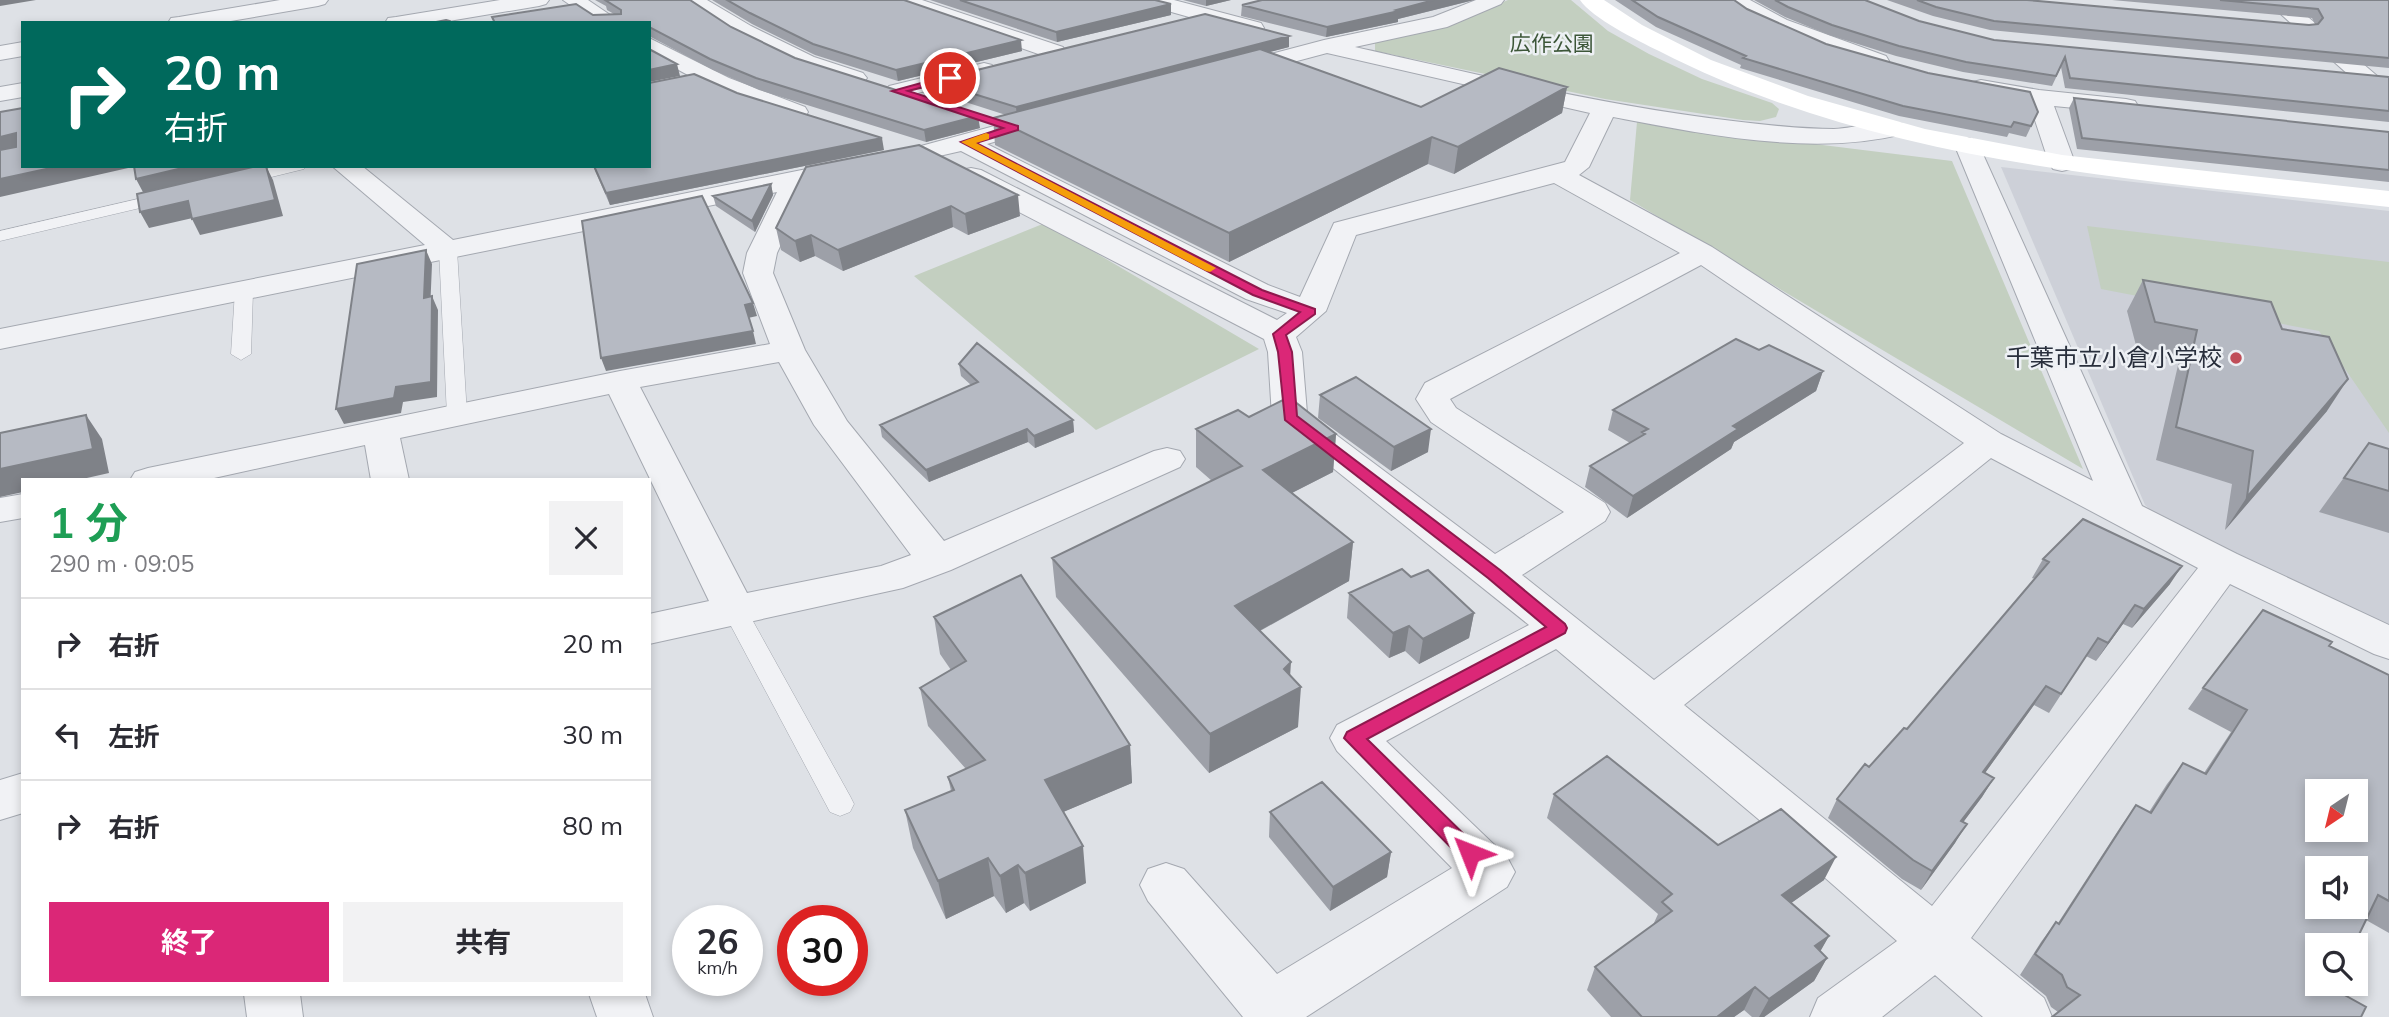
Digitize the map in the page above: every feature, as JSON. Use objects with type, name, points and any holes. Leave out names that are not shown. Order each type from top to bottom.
[{"type":"street","points":[[188,21],[318,0]]},
{"type":"street","points":[[408,21],[538,0]]},
{"type":"street","points":[[573,0],[608,21]]},
{"type":"street","points":[[902,0],[1055,52]]},
{"type":"street","points":[[1150,0],[1324,47],[1605,108],[1699,124],[1797,135],[1861,137],[1894,130]]},
{"type":"street","points":[[1210,77],[1324,47],[1439,22],[1494,0]]},
{"type":"street","points":[[1590,0],[1633,30],[1703,65],[1799,101],[1894,130],[2062,163],[2389,198]]},
{"type":"street","points":[[1735,0],[1779,25],[1875,61],[1900,58]]},
{"type":"street","points":[[2275,0],[2389,98]]},
{"type":"street","points":[[700,5],[741,2]]},
{"type":"street","points":[[1164,26],[1255,3]]},
{"type":"street","points":[[700,5],[743,31],[806,62],[936,103]]},
{"type":"street","points":[[2277,24],[2304,26]]},
{"type":"street","points":[[897,91],[1083,46]]},
{"type":"street","points":[[651,47],[693,80],[812,117]]},
{"type":"street","points":[[0,53],[21,49]]},
{"type":"street","points":[[2324,72],[2389,78]]},
{"type":"street","points":[[1959,82],[2039,97],[2147,108]]},
{"type":"street","points":[[0,94],[21,90]]},
{"type":"street","points":[[2039,97],[2062,163]]},
{"type":"street","points":[[1605,108],[1576,167],[1558,174],[1344,229],[1295,323],[1285,352],[1290,417],[1494,574],[2024,1017]]},
{"type":"street","points":[[0,339],[926,153],[971,129],[1014,128],[1066,114]]},
{"type":"street","points":[[971,129],[1258,292],[1295,323]]},
{"type":"street","points":[[875,137],[926,153],[1295,323]]},
{"type":"street","points":[[1968,146],[2126,512]]},
{"type":"street","points":[[347,168],[449,250]]},
{"type":"street","points":[[1558,174],[1702,253],[1988,442],[2223,564],[2389,643]]},
{"type":"street","points":[[797,180],[762,253],[758,273],[789,350],[832,425],[937,560]]},
{"type":"street","points":[[1494,574],[1591,513],[1443,415],[1433,399],[1437,390],[1702,253]]},
{"type":"street","points":[[167,478],[195,475],[381,431],[620,381],[789,350]]},
{"type":"street","points":[[620,381],[735,611]]},
{"type":"street","points":[[381,431],[390,478]]},
{"type":"street","points":[[1653,705],[1988,442]]},
{"type":"street","points":[[651,629],[889,578],[937,560],[1167,459]]},
{"type":"street","points":[[0,510],[21,506]]},
{"type":"street","points":[[1838,1017],[1936,943],[2223,564]]},
{"type":"street","points":[[1166,885],[1271,1009],[1489,872],[1353,738],[1559,628]]},
{"type":"street","points":[[0,800],[21,794]]},
{"type":"street","points":[[272,996],[275,1017]]},
{"type":"street","points":[[618,996],[625,1017]]},
{"type":"lane","points":[[216,186],[290,168]]},
{"type":"lane","points":[[0,236],[189,192]]},
{"type":"lane","points":[[449,250],[457,415]]},
{"type":"lane","points":[[241,354],[244,290]]},
{"type":"lane","points":[[735,611],[840,804]]},
{"type":"shaded area","name":"千葉市立小倉小学校","points":[[2001,167],[2389,211],[2389,634],[2167,525],[2145,505]]},
{"type":"green space","name":"広作公園","points":[[1508,0],[1571,0],[1608,31],[1649,54],[1702,79],[1772,103],[1779,109],[1776,117],[1760,121],[1743,120],[1605,99],[1375,51],[1375,43],[1454,22]]},
{"type":"green space","points":[[1637,122],[1952,161],[2083,469],[1630,200]]},
{"type":"green space","points":[[1045,223],[1259,349],[1096,430],[914,276]]},
{"type":"green space","points":[[2087,226],[2389,262],[2389,433],[2319,331],[2101,289]]},
{"type":"building","points":[[605,0],[690,0],[731,27],[795,58],[978,116],[924,130],[756,78],[710,59],[651,28],[651,21],[494,21],[492,17],[576,4],[593,15],[621,14],[621,10]]},
{"type":"building","points":[[727,0],[904,0],[1021,40],[896,70],[813,44]]},
{"type":"building","points":[[960,0],[1155,0],[1171,4],[1056,32]]},
{"type":"building","points":[[1262,0],[1434,0],[1396,10],[1399,11],[1327,27],[1242,5]]},
{"type":"building","points":[[1632,0],[1734,0],[1747,9],[1826,44],[1928,73],[2030,92],[2038,112],[2031,126],[2014,122],[2011,127],[1903,106],[1743,58],[1746,56],[1658,17]]},
{"type":"building","points":[[1775,0],[1865,0],[1919,21],[1994,40],[2389,77],[2389,111],[2070,78],[2065,57],[2056,76],[1966,62],[1899,46],[1832,25]]},
{"type":"building","points":[[1917,0],[2027,0],[2309,25],[2318,24],[2323,18],[2318,9],[2220,0],[2389,0],[2389,58],[1994,21]]},
{"type":"building","points":[[1205,14],[1289,36],[1016,107],[932,81]]},
{"type":"building","points":[[1260,49],[1421,107],[1499,68],[1567,87],[1458,147],[1432,137],[1229,233],[993,118]]},
{"type":"building","points":[[651,50],[677,64],[651,70]]},
{"type":"building","points":[[694,74],[737,93],[882,138],[606,193],[595,168],[651,168],[651,83]]},
{"type":"building","points":[[2074,98],[2389,132],[2389,170],[2082,138]]},
{"type":"building","points":[[21,108],[21,168],[51,168],[0,179],[0,150],[16,147],[16,133],[0,137],[0,112]]},
{"type":"building","points":[[919,145],[1018,195],[965,214],[951,206],[838,250],[811,235],[795,241],[776,228],[806,167]]},
{"type":"building","points":[[134,168],[183,168],[136,179]]},
{"type":"building","points":[[248,168],[267,168],[275,200],[192,219],[188,201],[140,212],[137,194]]},
{"type":"building","points":[[771,184],[752,221],[713,196]]},
{"type":"building","points":[[702,196],[753,303],[745,305],[753,331],[601,358],[582,221]]},
{"type":"building","points":[[426,250],[424,298],[432,296],[431,382],[396,387],[394,398],[336,409],[357,264]]},
{"type":"building","points":[[2143,280],[2271,302],[2282,329],[2329,337],[2348,379],[2247,497],[2253,451],[2176,427],[2197,330],[2155,322]]},
{"type":"building","points":[[1736,339],[1759,350],[1769,345],[1823,371],[1733,426],[1738,429],[1633,496],[1590,466],[1645,434],[1642,432],[1648,429],[1613,410]]},
{"type":"building","points":[[977,343],[1073,420],[1034,436],[1027,429],[926,470],[880,425],[978,382],[959,364]]},
{"type":"building","points":[[1356,377],[1431,429],[1394,447],[1320,395]]},
{"type":"building","points":[[1289,397],[1336,434],[1263,470],[1353,542],[1235,606],[1291,662],[1284,669],[1301,687],[1210,734],[1052,558],[1242,466],[1196,429],[1238,410],[1249,417]]},
{"type":"building","points":[[86,415],[93,449],[0,469],[0,433]]},
{"type":"building","points":[[2369,443],[2389,449],[2389,491],[2344,478]]},
{"type":"building","points":[[2083,519],[2182,566],[2144,609],[2135,605],[2108,643],[2098,638],[2061,694],[2046,686],[1983,772],[1994,778],[1961,821],[1967,824],[1932,871],[1913,860],[1837,799],[1865,764],[1869,767],[1904,728],[1907,729],[2049,562],[2043,559]]},
{"type":"building","points":[[1402,569],[1411,577],[1428,570],[1474,613],[1423,639],[1409,626],[1393,633],[1349,593]]},
{"type":"building","points":[[1021,575],[1130,745],[1045,780],[1083,846],[1025,873],[1018,865],[1000,876],[988,858],[938,881],[905,810],[954,790],[948,777],[985,760],[920,688],[966,661],[934,617]]},
{"type":"building","points":[[2263,610],[2332,642],[2329,646],[2389,675],[2389,901],[2378,895],[2368,916],[2368,856],[2305,856],[2305,919],[2366,919],[2360,933],[2305,933],[2305,996],[2346,996],[2366,1007],[2361,1017],[2052,1017],[2080,995],[2067,987],[2062,975],[2035,954],[2056,922],[2059,924],[2136,805],[2151,813],[2183,763],[2206,774],[2247,710],[2203,688]]},
{"type":"building","points":[[1607,756],[1718,845],[1781,809],[1836,857],[1782,895],[1829,936],[1815,946],[1827,958],[1769,999],[1755,987],[1717,1017],[1642,1017],[1595,967],[1672,911],[1662,902],[1672,894],[1554,794]]},
{"type":"building","points":[[1322,782],[1391,852],[1333,887],[1270,812]]},
{"type":"slow traffic","points":[[986,137],[966,142],[1210,268]]},
{"type":"place","name":"千葉市立小倉小学校","points":[[2236,358]]},
{"type":"route","points":[[950,78],[897,91],[1014,128],[966,142],[1258,292],[1310,311],[1279,334],[1285,352],[1290,417],[1494,574],[1559,628],[1353,738],[1470,853]]}]
